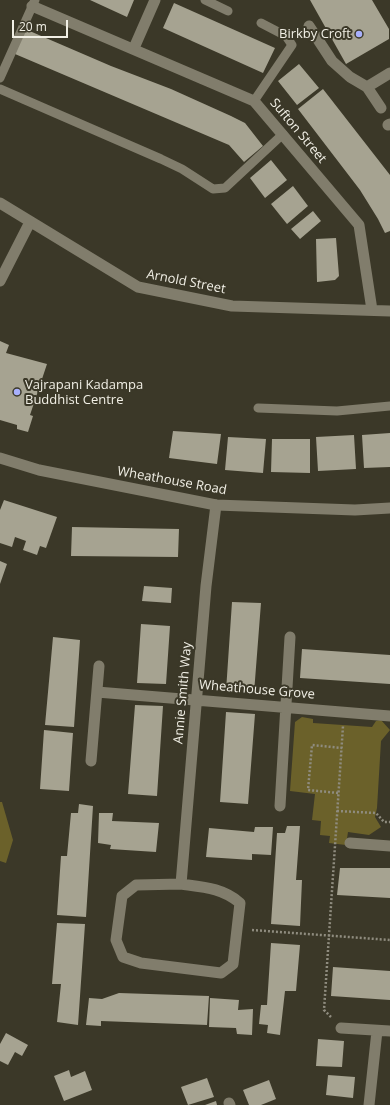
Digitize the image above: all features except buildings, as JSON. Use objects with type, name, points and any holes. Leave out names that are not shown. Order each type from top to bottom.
[{"type":"street","points":[[134,48],[155,0]]},
{"type":"street","name":"Sufton Street","points":[[34,3],[254,101],[359,225],[372,310]]},
{"type":"street","points":[[309,26],[332,62],[350,77],[367,87],[381,108]]},
{"type":"street","points":[[367,87],[390,73]]},
{"type":"street","name":"Arnold Street","points":[[0,203],[138,287],[232,306],[390,311]]},
{"type":"street","points":[[0,281],[30,222]]},
{"type":"street","name":"Wheathouse Road","points":[[0,458],[39,470],[216,505],[355,510],[390,508]]},
{"type":"street","name":"Annie Smith Way","points":[[181,884],[206,586],[216,505]]},
{"type":"street","points":[[280,806],[290,637]]},
{"type":"street","points":[[91,761],[99,666]]},
{"type":"street","name":"Wheathouse Grove","points":[[97,692],[390,716]]},
{"type":"street","points":[[350,843],[390,846]]},
{"type":"street","points":[[181,884],[213,889],[230,894],[240,903],[233,964],[221,973],[141,963],[123,957],[116,940],[122,896],[136,885],[181,884]]},
{"type":"street","points":[[341,1028],[390,1031]]},
{"type":"street","points":[[369,1105],[376,1031]]},
{"type":"lane","points":[[205,0],[228,11]]},
{"type":"lane","points":[[0,78],[34,3]]},
{"type":"lane","points":[[254,101],[292,45],[286,36],[261,23]]},
{"type":"lane","points":[[0,89],[161,159],[182,169],[213,189],[225,188],[283,134]]},
{"type":"lane","points":[[258,408],[337,410],[390,406]]},
{"type":"path","points":[[341,1028],[324,1010],[328,935],[345,712]]},
{"type":"path","points":[[338,794],[308,790],[312,746],[342,748]]},
{"type":"path","points":[[337,811],[376,813],[384,822],[390,822]]},
{"type":"path","points":[[238,929],[390,940]]},
{"type":"shaded area","points":[[302,717],[313,719],[313,723],[372,727],[376,721],[381,720],[390,730],[381,741],[377,808],[375,817],[381,827],[369,835],[348,832],[346,845],[329,843],[330,836],[320,835],[321,821],[312,820],[315,794],[290,791],[295,722]]},
{"type":"shaded area","points":[[0,802],[2,802],[13,840],[6,863],[0,861]]},
{"type":"place","name":"Birkby Croft","points":[[359,34]]},
{"type":"place","name":"Vajrapani Kadampa Buddhist Centre","points":[[17,392]]}]
